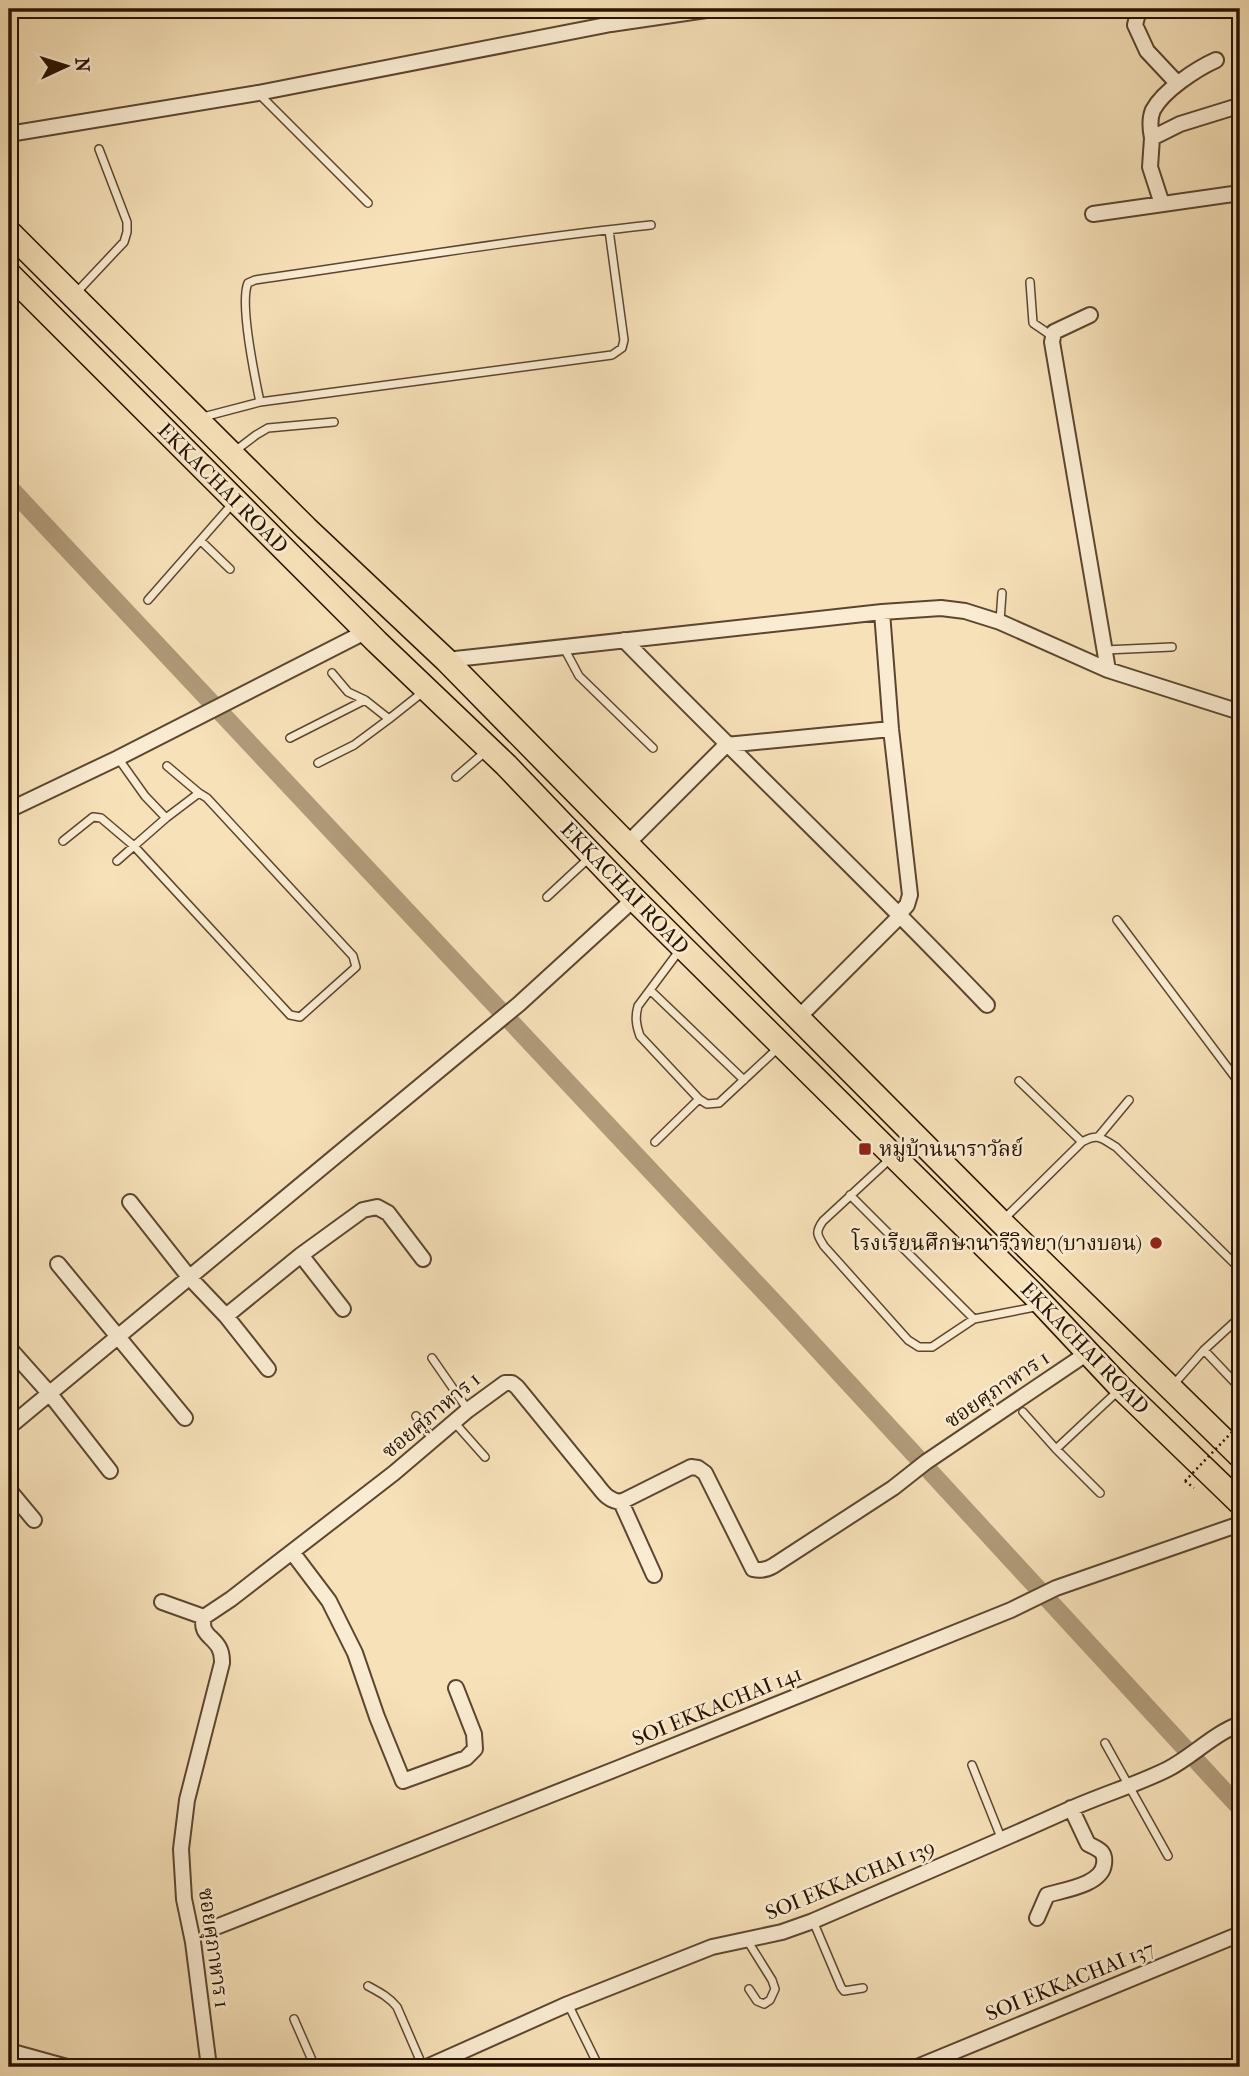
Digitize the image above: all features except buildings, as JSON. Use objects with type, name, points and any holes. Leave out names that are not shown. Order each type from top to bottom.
[{"type":"main road","name":"EKKACHAI ROAD","points":[[9,232],[306,528],[446,660],[798,1018],[1240,1457]]},
{"type":"main road","name":"EKKACHAI ROAD","points":[[9,274],[488,749],[634,900],[1044,1305],[1121,1388],[1240,1503]]},
{"type":"main road","points":[[419,682],[446,660]]},
{"type":"street","points":[[9,134],[258,93],[609,16],[713,9]]},
{"type":"street","points":[[1139,9],[1135,25],[1147,51],[1177,83]]},
{"type":"street","points":[[1162,204],[1150,167],[1152,138],[1149,123],[1153,109],[1177,83],[1200,67],[1216,61]]},
{"type":"street","points":[[1152,138],[1180,124],[1235,107]]},
{"type":"street","points":[[1093,214],[1240,193]]},
{"type":"street","points":[[1090,315],[1059,329],[1052,336],[1108,670]]},
{"type":"street","points":[[446,660],[882,612],[941,608],[965,611],[1000,622],[1108,670],[1240,712]]},
{"type":"street","points":[[798,1018],[900,914],[910,895],[891,729],[882,612]]},
{"type":"street","points":[[9,810],[118,758],[367,631]]},
{"type":"street","points":[[624,640],[726,745],[900,914],[987,1005]]},
{"type":"street","points":[[626,844],[726,745],[891,729]]},
{"type":"street","points":[[9,1427],[519,1004],[634,900]]},
{"type":"street","points":[[130,1202],[189,1277],[226,1316],[268,1369]]},
{"type":"street","points":[[226,1316],[301,1255],[363,1210],[377,1207],[388,1213],[422,1259]]},
{"type":"street","points":[[301,1255],[344,1309]]},
{"type":"street","points":[[58,1264],[185,1418]]},
{"type":"street","points":[[9,1348],[50,1394],[110,1471]]},
{"type":"street","name":"ซอยศุภาหาร 1","points":[[209,2067],[184,1899],[181,1849],[187,1800],[222,1663],[219,1645],[205,1632],[202,1623],[204,1616],[292,1552],[505,1382],[512,1383],[608,1498],[621,1502],[691,1467],[698,1468],[705,1474],[753,1569],[766,1570],[893,1488],[926,1462],[1089,1352]]},
{"type":"street","points":[[9,1490],[34,1520]]},
{"type":"street","points":[[621,1502],[654,1575]]},
{"type":"street","name":"SOI EKKACHAI 141","points":[[211,1929],[1011,1610],[1056,1588],[1240,1524]]},
{"type":"street","points":[[292,1552],[329,1601],[363,1672],[377,1717],[403,1782],[466,1758],[475,1749],[474,1734],[456,1688]]},
{"type":"street","points":[[162,1602],[204,1616]]},
{"type":"street","name":"SOI EKKACHAI 139","points":[[425,2067],[568,2004],[712,1947],[782,1932],[813,1921],[1071,1808],[1168,1769],[1223,1731],[1240,1724]]},
{"type":"street","points":[[1037,1918],[1046,1895],[1063,1892],[1095,1878],[1104,1866],[1104,1855],[1101,1850],[1088,1844],[1071,1808]]},
{"type":"street","name":"SOI EKKACHAI 137","points":[[917,2067],[1240,1934]]},
{"type":"street","points":[[9,2051],[67,2067]]},
{"type":"lane","points":[[258,93],[368,203]]},
{"type":"lane","points":[[73,296],[124,242],[127,232],[127,222],[99,149]]},
{"type":"lane","points":[[260,402],[249,338],[245,291],[248,283],[555,236],[651,225]]},
{"type":"lane","points":[[197,418],[260,402],[612,355],[622,348],[624,340],[608,230]]},
{"type":"lane","points":[[1030,282],[1033,323],[1052,336]]},
{"type":"lane","points":[[232,454],[268,428],[334,422]]},
{"type":"lane","points":[[148,600],[235,501]]},
{"type":"lane","points":[[201,541],[230,569]]},
{"type":"lane","points":[[1000,622],[1002,593]]},
{"type":"lane","points":[[564,647],[579,676],[653,748]]},
{"type":"lane","points":[[1105,650],[1172,647]]},
{"type":"lane","points":[[332,673],[348,692],[365,700],[389,719]]},
{"type":"lane","points":[[318,763],[355,745],[389,719],[419,682]]},
{"type":"lane","points":[[290,738],[365,700]]},
{"type":"lane","points":[[456,777],[488,749]]},
{"type":"lane","points":[[118,758],[145,796],[166,818]]},
{"type":"lane","points":[[63,842],[96,816],[101,818],[134,846],[290,1015],[300,1017],[351,973],[356,967],[353,956],[212,803],[167,766]]},
{"type":"lane","points":[[117,861],[199,793]]},
{"type":"lane","points":[[547,897],[592,855]]},
{"type":"lane","points":[[1117,920],[1240,1084]]},
{"type":"lane","points":[[682,947],[638,1006],[636,1016],[640,1036],[699,1100],[707,1104],[719,1103],[781,1045]]},
{"type":"lane","points":[[650,990],[744,1080]]},
{"type":"lane","points":[[1018,1082],[1082,1142]]},
{"type":"lane","points":[[655,1142],[699,1100]]},
{"type":"lane","points":[[1099,1136],[1129,1100]]},
{"type":"lane","points":[[1002,1222],[1082,1142],[1099,1136],[1116,1147],[1240,1269]]},
{"type":"lane","points":[[893,1156],[817,1230],[824,1246],[908,1340],[919,1348],[932,1347],[974,1319],[1044,1305]]},
{"type":"lane","points":[[850,1195],[974,1319]]},
{"type":"lane","points":[[1171,1387],[1204,1350],[1240,1317]]},
{"type":"lane","points":[[1204,1350],[1240,1388]]},
{"type":"lane","points":[[432,1358],[468,1410]]},
{"type":"lane","points":[[1056,1449],[1121,1388]]},
{"type":"lane","points":[[1023,1412],[1100,1493]]},
{"type":"lane","points":[[416,1416],[433,1440]]},
{"type":"lane","points":[[454,1422],[485,1457]]},
{"type":"lane","points":[[1105,1743],[1168,1856]]},
{"type":"lane","points":[[972,1765],[1002,1840]]},
{"type":"lane","points":[[813,1921],[841,1987],[844,1991],[863,1988]]},
{"type":"lane","points":[[747,1940],[768,1972],[775,1989],[770,2000],[764,2004],[757,2001],[749,1989]]},
{"type":"lane","points":[[368,1986],[382,1993],[397,2007],[425,2067]]},
{"type":"lane","points":[[568,2004],[599,2067]]},
{"type":"lane","points":[[294,2019],[315,2067]]},
{"type":"path","points":[[1185,1481],[1235,1429]]},
{"type":"waterway","points":[[9,487],[786,1315],[1240,1808]]},
{"type":"place","name":"หมู่บ้านนาราวัลย์","points":[[865,1149]]},
{"type":"place","name":"โรงเรียนศึกษานารีวิทยา(บางบอน)","points":[[1156,1243]]}]
